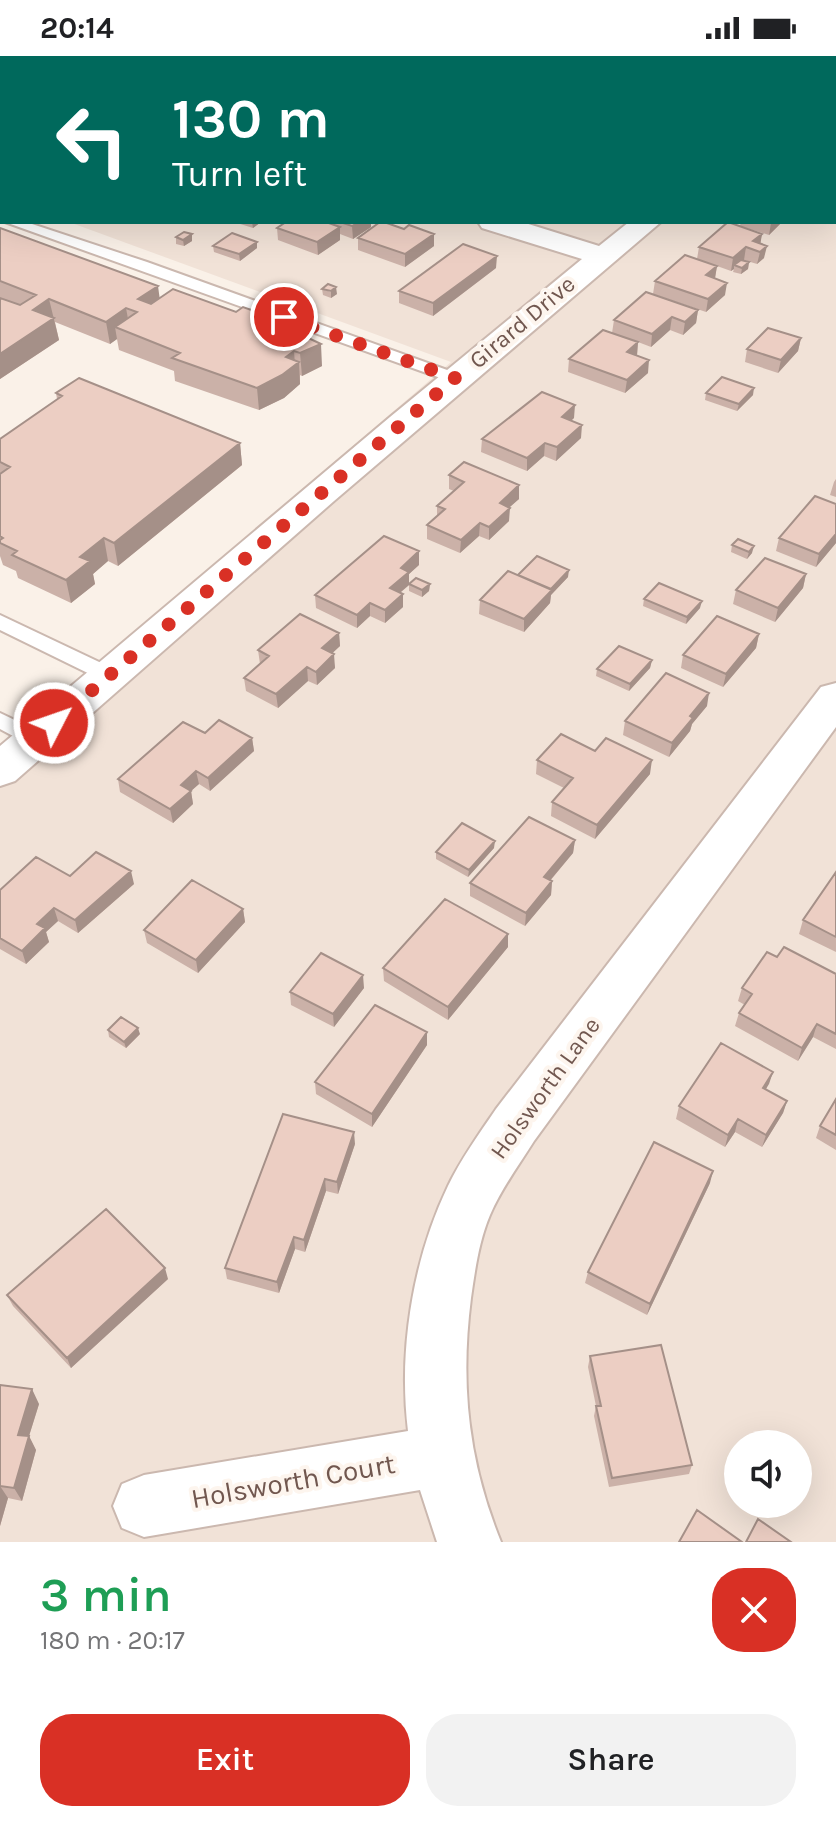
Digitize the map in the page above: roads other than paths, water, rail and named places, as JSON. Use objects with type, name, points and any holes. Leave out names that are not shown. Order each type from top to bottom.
[{"type":"street","points":[[498,224],[602,256]]},
{"type":"street","name":"Girard Drive","points":[[0,770],[455,378],[644,224]]},
{"type":"street","name":"Holsworth Lane","points":[[469,1542],[455,1509],[442,1456],[433,1390],[435,1346],[449,1260],[474,1189],[515,1125],[836,697]]},
{"type":"street","name":"Holsworth Court","points":[[144,1506],[442,1456]]},
{"type":"lane","points":[[18,224],[142,265],[455,378]]},
{"type":"lane","points":[[0,622],[109,675]]},
{"type":"lane","points":[[0,720],[36,739]]}]
